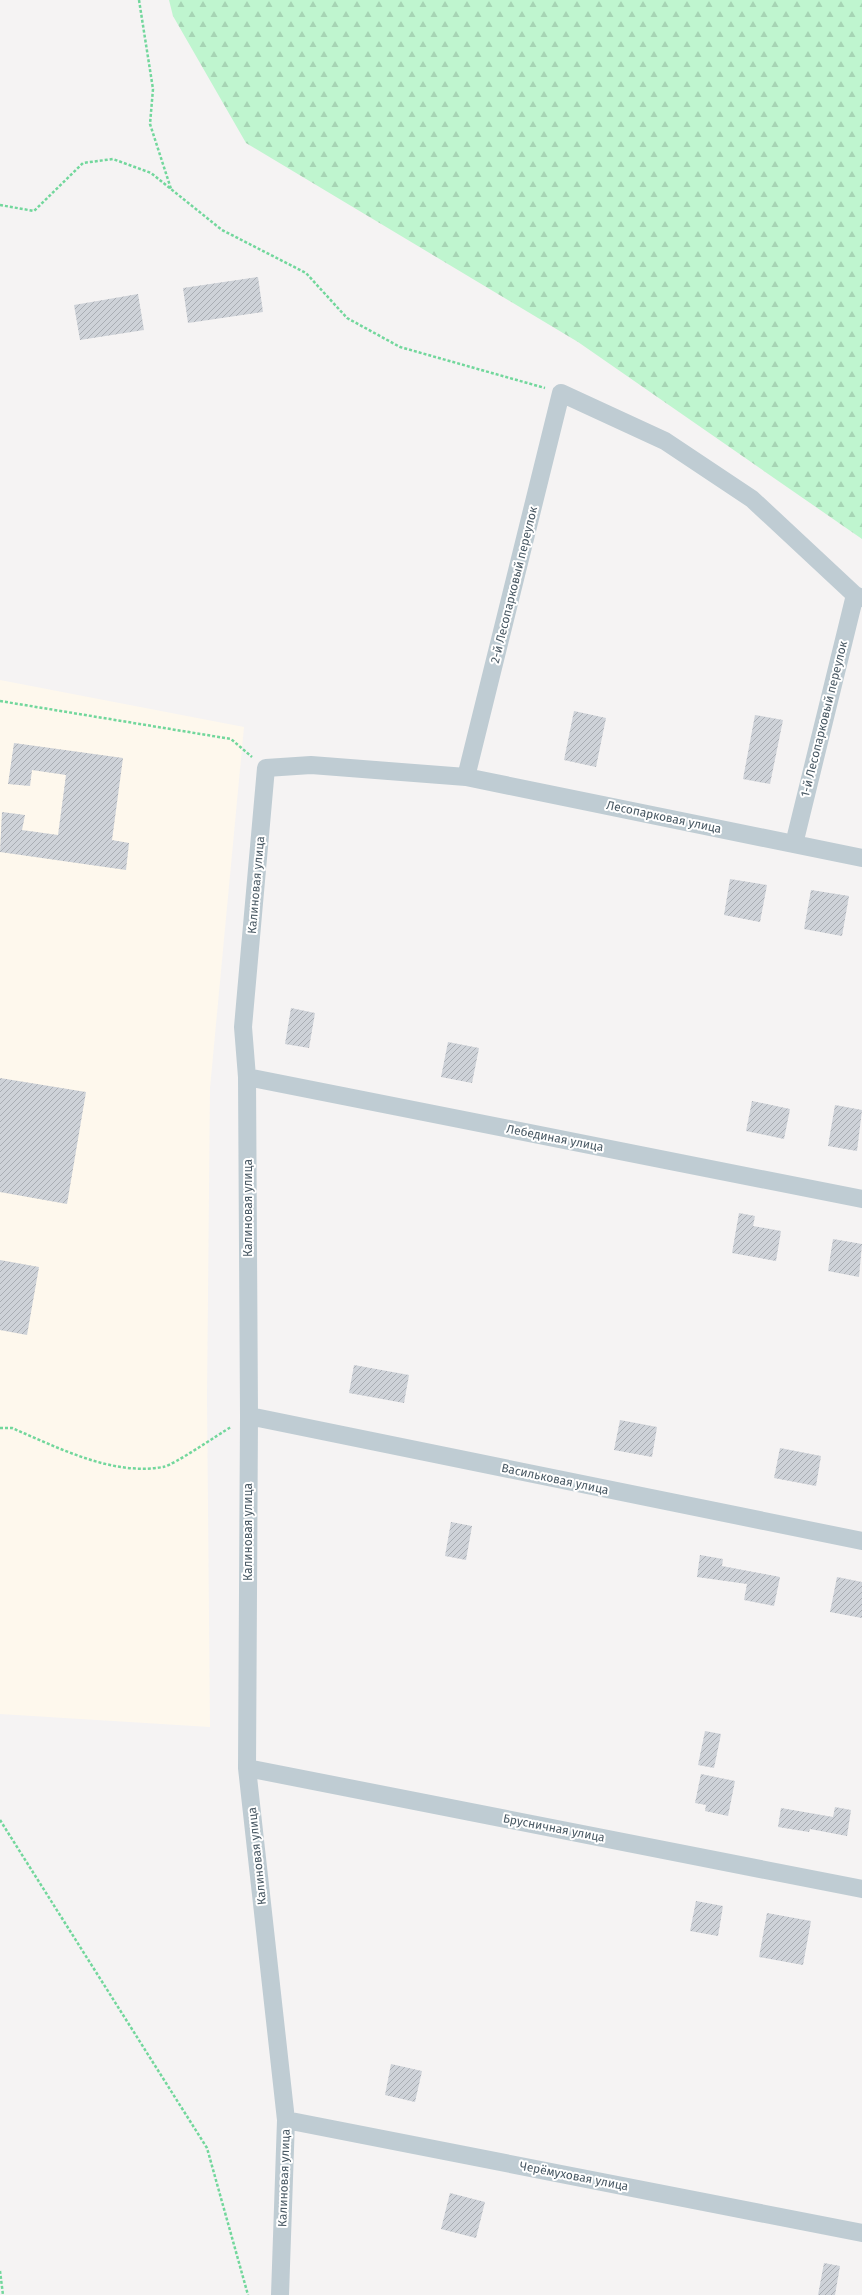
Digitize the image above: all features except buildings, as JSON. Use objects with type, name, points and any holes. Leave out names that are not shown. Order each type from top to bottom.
[{"type":"street","points":[[561,393],[665,441],[752,500],[858,597]]},
{"type":"street","name":"2-й Лесопарковый переулок","points":[[466,777],[561,393]]},
{"type":"street","name":"1-й Лесопарковый переулок","points":[[794,844],[858,597]]},
{"type":"street","name":"Лесопарковая улица","points":[[266,768],[311,764],[466,777],[862,858]]},
{"type":"street","name":"Калиновая улица","points":[[266,768],[243,1028],[247,1077],[249,1416],[247,1768],[286,2120],[280,2295]]},
{"type":"street","name":"Лебединая улица","points":[[247,1077],[862,1198]]},
{"type":"street","name":"Васильковая улица","points":[[249,1416],[862,1541]]},
{"type":"street","name":"Брусничная улица","points":[[247,1768],[862,1889]]},
{"type":"street","name":"Черёмуховая улица","points":[[286,2120],[862,2233]]},
{"type":"path","points":[[139,0],[153,89],[150,124],[172,190]]},
{"type":"path","points":[[0,205],[34,211],[83,163],[113,160],[152,174],[222,230],[306,273],[347,318],[400,347],[561,393]]},
{"type":"path","points":[[0,701],[231,739],[266,768]]},
{"type":"path","points":[[0,1428],[12,1428],[84,1458],[125,1468],[165,1467],[249,1416]]},
{"type":"path","points":[[0,1820],[207,2148],[248,2295]]},
{"type":"path","points":[[0,2271],[3,2295]]},
{"type":"shaded area","points":[[0,680],[244,727],[210,1088],[207,1398],[210,1727],[0,1714]]},
{"type":"green space","points":[[169,0],[862,0],[862,539],[578,342],[246,143],[173,16]]}]
